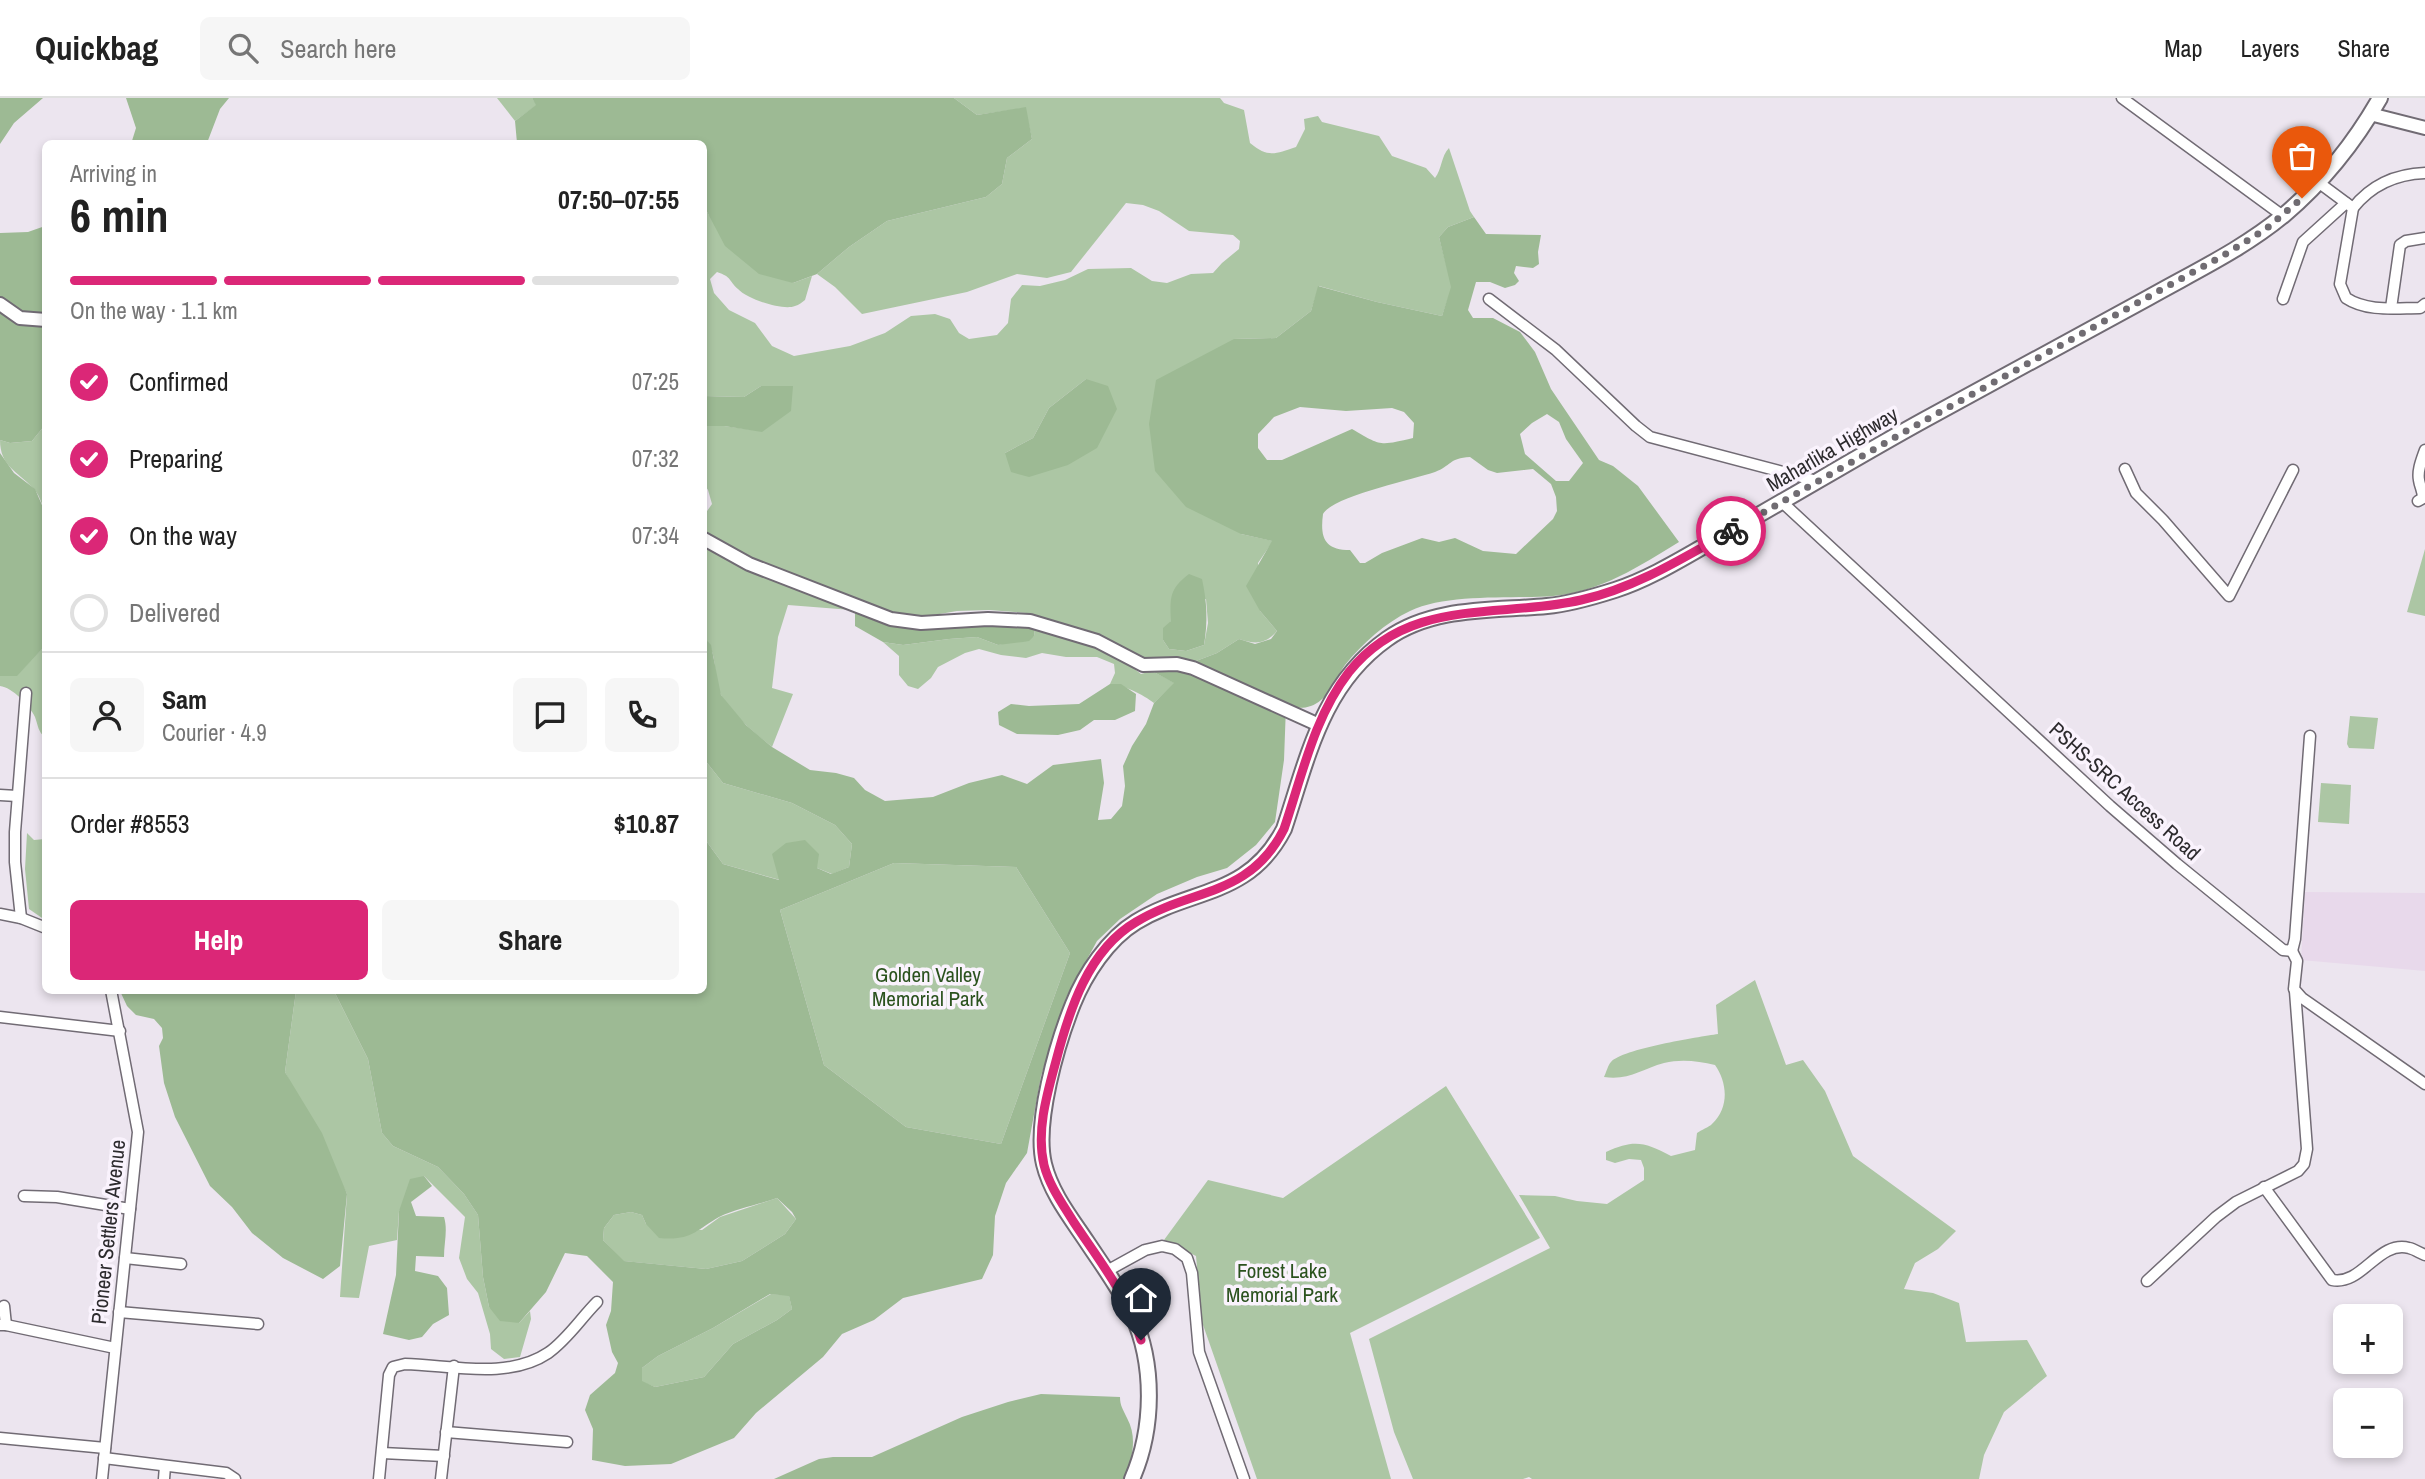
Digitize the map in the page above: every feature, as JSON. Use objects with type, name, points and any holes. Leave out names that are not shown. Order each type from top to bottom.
[{"type":"highway","name":"Maharlika Highway","points":[[1132,1479],[1147,1430],[1145,1360],[1132,1315],[1107,1271],[1055,1192],[1042,1157],[1044,1109],[1065,1028],[1073,1003],[1089,973],[1112,942],[1135,922],[1239,878],[1264,859],[1276,845],[1284,829],[1319,725],[1333,696],[1351,670],[1377,646],[1404,628],[1450,615],[1551,605],[1615,590],[1659,571],[1783,503],[1922,422],[2248,241],[2283,216],[2318,182],[2347,148],[2380,98]]},
{"type":"main road","points":[[2371,114],[2425,128]]},
{"type":"main road","points":[[0,304],[20,318],[42,320]]},
{"type":"main road","points":[[707,541],[749,564],[891,619],[921,623],[988,619],[1041,624],[1110,646],[1143,665],[1177,664],[1193,668],[1319,725]]},
{"type":"street","points":[[2123,98],[2283,216]]},
{"type":"street","points":[[2283,299],[2303,242],[2380,184],[2407,174],[2425,173]]},
{"type":"street","points":[[2318,182],[2350,205]]},
{"type":"street","points":[[2350,205],[2340,289],[2351,301],[2381,308],[2423,309]]},
{"type":"street","points":[[2391,308],[2400,245],[2406,241],[2425,238]]},
{"type":"street","points":[[1489,299],[1556,350],[1650,437],[1818,482]]},
{"type":"street","points":[[2418,501],[2424,494],[2418,481],[2425,450]]},
{"type":"street","points":[[2125,469],[2136,494],[2229,596],[2293,470]]},
{"type":"street","name":"PSHS-SRC Access Road","points":[[1783,503],[2129,823],[2283,950],[2292,951]]},
{"type":"street","points":[[21,918],[15,862],[17,796],[26,693]]},
{"type":"street","points":[[2147,1281],[2216,1217],[2236,1202],[2298,1171],[2306,1159],[2295,991],[2297,961],[2292,951],[2310,736]]},
{"type":"street","points":[[0,795],[17,796]]},
{"type":"street","points":[[0,914],[21,918],[42,926]]},
{"type":"street","points":[[2295,991],[2425,1084]]},
{"type":"street","name":"Pioneer Settlers Avenue","points":[[102,1479],[138,1132],[112,994]]},
{"type":"street","points":[[0,1017],[120,1031]]},
{"type":"street","points":[[2264,1187],[2332,1280],[2339,1282],[2350,1278],[2394,1248],[2409,1248],[2425,1255]]},
{"type":"street","points":[[24,1196],[130,1209]]},
{"type":"street","points":[[1107,1271],[1145,1250],[1162,1246],[1175,1249],[1187,1258],[1192,1273],[1199,1352],[1244,1479]]},
{"type":"street","points":[[125,1258],[181,1264]]},
{"type":"street","points":[[379,1479],[388,1376],[393,1367],[405,1364],[502,1368],[542,1356],[556,1346],[597,1302]]},
{"type":"street","points":[[4,1306],[3,1325],[115,1348]]},
{"type":"street","points":[[119,1312],[258,1324]]},
{"type":"street","points":[[441,1479],[454,1366]]},
{"type":"street","points":[[446,1432],[567,1441]]},
{"type":"street","points":[[0,1438],[104,1453],[165,1466],[226,1473],[235,1479]]},
{"type":"street","points":[[382,1452],[444,1456]]},
{"type":"street","points":[[164,1479],[165,1466]]},
{"type":"shaded area","points":[[2305,892],[2425,893],[2425,971],[2301,960]]},
{"type":"green space","points":[[0,98],[43,98],[14,123],[0,144]]},
{"type":"green space","points":[[126,98],[229,98],[220,109],[208,140],[132,140],[136,128]]},
{"type":"green space","points":[[497,98],[532,98],[537,105],[515,121]]},
{"type":"green space","points":[[532,98],[954,98],[977,115],[1026,107],[1032,139],[1007,158],[1002,184],[986,197],[887,221],[849,247],[817,274],[793,283],[759,274],[725,246],[707,212],[707,140],[517,140],[515,121],[536,105]]},
{"type":"green space","points":[[954,98],[1220,98],[1224,103],[1244,110],[1250,143],[1267,153],[1296,147],[1305,129],[1304,119],[1318,116],[1322,122],[1379,136],[1392,156],[1426,168],[1435,178],[1449,148],[1474,217],[1448,227],[1439,237],[1452,287],[1442,316],[1319,286],[1311,311],[1276,338],[1234,339],[1241,534],[1273,541],[1258,563],[1260,611],[1277,631],[1268,639],[1255,642],[1239,639],[1217,653],[1196,661],[1153,660],[1139,656],[1096,633],[1027,613],[989,610],[957,611],[928,616],[788,605],[778,637],[772,688],[793,694],[772,747],[725,702],[718,687],[714,658],[707,641],[707,511],[712,504],[707,488],[707,426],[762,431],[761,386],[744,397],[707,396],[707,211],[793,283],[812,276],[805,300],[789,307],[749,297],[728,277],[717,272],[710,279],[714,293],[729,310],[755,323],[772,346],[794,356],[850,346],[885,333],[911,316],[935,314],[950,319],[959,333],[969,339],[997,335],[1008,323],[1011,299],[1022,285],[1040,286],[1065,280],[1088,269],[1131,268],[1152,281],[1167,283],[1191,274],[1213,273],[1239,249],[1240,241],[1233,235],[1189,231],[1159,211],[1126,203],[1071,272],[1047,278],[1017,274],[967,292],[862,314],[835,287],[817,274],[849,247],[887,221],[986,197],[1002,184],[1007,158],[1032,139],[1025,108],[977,115]],"holes":[[[1086,379],[1068,465],[1005,453],[1033,438],[1049,408]],[[1206,599],[1208,623],[1204,645],[1186,651],[1169,649],[1163,640],[1171,621],[1171,604]]]},
{"type":"green space","points":[[1474,217],[1486,234],[1541,235],[1539,264],[1533,268],[1516,266],[1514,273],[1519,281],[1505,288],[1490,282],[1476,282],[1468,310],[1473,318],[1493,318],[1520,332],[1535,352],[1551,389],[1599,460],[1613,466],[1638,486],[1679,542],[1619,576],[1570,594],[1460,599],[1425,605],[1410,611],[1383,628],[1359,649],[1345,665],[1325,697],[1305,708],[1286,706],[1284,760],[1275,822],[1256,845],[1227,868],[1157,894],[1120,919],[1097,941],[1066,998],[1041,1076],[1027,1153],[1006,1183],[995,1216],[993,1255],[982,1279],[903,1298],[874,1320],[842,1334],[823,1357],[756,1413],[734,1438],[671,1464],[625,1466],[592,1460],[593,1429],[585,1410],[590,1395],[615,1373],[618,1363],[612,1352],[606,1325],[611,1311],[613,1282],[587,1256],[565,1253],[546,1292],[519,1323],[500,1321],[489,1307],[483,1277],[478,1215],[464,1194],[438,1167],[393,1146],[382,1133],[368,1059],[336,994],[707,994],[707,842],[723,864],[779,880],[772,854],[786,843],[805,840],[819,854],[817,868],[831,874],[849,867],[852,844],[835,825],[792,803],[723,783],[707,763],[707,640],[711,645],[721,695],[746,725],[772,747],[810,770],[854,778],[865,790],[885,801],[933,797],[969,783],[1002,775],[1027,784],[1053,765],[1101,759],[1104,783],[1098,820],[1111,819],[1122,806],[1125,786],[1123,766],[1132,746],[1146,724],[1154,703],[1174,683],[1152,671],[1179,659],[1196,661],[1217,653],[1239,639],[1255,644],[1271,639],[1277,631],[1260,611],[1246,586],[1272,541],[1241,534],[1186,507],[1155,471],[1149,424],[1156,380],[1234,339],[1276,338],[1311,311],[1318,286],[1442,316],[1451,287],[1439,237],[1448,227]],"holes":[[[1300,407],[1346,411],[1392,408],[1404,412],[1414,423],[1413,438],[1381,443],[1352,429],[1282,460],[1267,460],[1258,448],[1258,434],[1274,417]],[[1547,414],[1559,422],[1566,439],[1583,463],[1569,481],[1556,481],[1525,454],[1520,434]],[[1470,457],[1497,473],[1533,469],[1551,484],[1557,511],[1553,519],[1516,554],[1483,551],[1455,538],[1439,542],[1422,538],[1360,563],[1350,550],[1334,548],[1326,541],[1322,529],[1323,514],[1330,507],[1374,489],[1435,472],[1458,459]],[[894,863],[1016,867],[1070,953],[1001,1144],[906,1127],[824,1065],[780,910]],[[777,1198],[796,1219],[785,1234],[742,1261],[706,1269],[624,1261],[603,1240],[604,1228],[614,1215],[631,1212],[642,1215],[646,1224],[659,1238],[670,1239],[692,1234],[726,1214]],[[770,1294],[789,1296],[792,1309],[733,1344],[704,1377],[655,1387],[642,1381],[642,1368],[658,1356],[713,1328]]]},
{"type":"green space","points":[[42,227],[42,429],[32,441],[10,443],[0,440],[0,233],[28,232]]},
{"type":"green space","points":[[1086,379],[1108,386],[1117,409],[1097,448],[1068,465],[1029,477],[1011,472],[1005,453],[1033,438],[1049,408]]},
{"type":"green space","points":[[761,386],[793,386],[791,411],[762,432],[707,426],[707,396],[744,397]]},
{"type":"green space","points":[[42,429],[42,504],[35,490],[6,462],[0,440],[10,443],[32,441]]},
{"type":"green space","points":[[0,453],[14,473],[35,489],[42,505],[42,649],[17,676],[0,676]]},
{"type":"green space","points":[[2425,549],[2425,616],[2407,612]]},
{"type":"green space","points":[[1189,574],[1202,579],[1206,612],[1204,645],[1186,651],[1169,649],[1163,640],[1163,628],[1171,621],[1172,594]]},
{"type":"green space","points":[[855,611],[931,628],[1011,624],[1035,629],[1034,636],[1023,642],[998,645],[977,637],[903,645],[883,642],[855,626]]},
{"type":"green space","points":[[1035,629],[1114,653],[1141,674],[1152,671],[1175,683],[1154,703],[1133,690],[1110,684],[1115,673],[1114,664],[1097,657],[1066,657],[1042,653],[1026,658],[979,649],[938,667],[931,678],[918,689],[908,686],[899,675],[899,656],[883,642],[903,645],[977,637],[998,645],[1034,636]]},
{"type":"green space","points":[[42,649],[42,733],[33,713],[25,703],[15,693],[0,686],[0,676],[17,675]]},
{"type":"green space","points":[[1110,684],[1121,684],[1136,694],[1135,711],[1115,720],[1094,720],[1080,730],[1058,735],[1017,734],[999,725],[998,712],[1011,704],[1079,704]]},
{"type":"green space","points":[[2350,716],[2378,718],[2374,749],[2349,748],[2347,744]]},
{"type":"green space","points":[[707,763],[723,783],[792,803],[835,825],[852,844],[849,867],[832,874],[817,868],[780,880],[723,864],[707,842]]},
{"type":"green space","points":[[2321,783],[2351,785],[2349,824],[2318,822]]},
{"type":"green space","points":[[27,833],[34,840],[42,839],[42,918],[29,909],[25,869]]},
{"type":"green space","name":"Golden Valley Memorial Park","points":[[894,863],[1016,867],[1070,953],[1001,1144],[906,1127],[824,1065],[780,910]]},
{"type":"green space","points":[[1755,980],[1786,1065],[1803,1060],[1825,1091],[1853,1156],[1956,1231],[1938,1249],[1915,1263],[1904,1289],[1933,1293],[1959,1303],[1966,1342],[2027,1340],[2047,1376],[2004,1412],[1984,1455],[1979,1479],[1413,1479],[1394,1432],[1369,1339],[1550,1248],[1519,1195],[1555,1196],[1607,1204],[1644,1180],[1644,1168],[1641,1160],[1629,1159],[1615,1163],[1606,1160],[1606,1152],[1632,1144],[1646,1145],[1671,1156],[1695,1150],[1697,1133],[1712,1124],[1724,1102],[1724,1087],[1715,1065],[1677,1061],[1628,1076],[1604,1077],[1611,1062],[1618,1057],[1661,1044],[1718,1034],[1716,1005]]},
{"type":"green space","points":[[121,994],[296,994],[285,1072],[322,1133],[347,1194],[340,1266],[323,1279],[283,1258],[252,1233],[232,1207],[210,1186],[175,1117],[164,1083],[159,1046],[163,1038],[162,1028],[154,1019],[136,1015],[127,1006]]},
{"type":"green space","points":[[296,994],[336,994],[368,1059],[382,1133],[393,1146],[438,1167],[464,1194],[478,1215],[483,1277],[489,1307],[519,1323],[530,1311],[531,1319],[520,1357],[504,1359],[491,1349],[490,1334],[478,1293],[467,1279],[459,1258],[465,1217],[424,1176],[399,1211],[397,1240],[369,1246],[359,1298],[340,1297],[347,1194],[285,1072]]},
{"type":"green space","name":"Forest Lake Memorial Park","points":[[1446,1086],[1540,1238],[1350,1333],[1391,1479],[1257,1479],[1202,1322],[1196,1256],[1164,1240],[1208,1180],[1283,1198]]},
{"type":"green space","points":[[424,1176],[432,1186],[411,1202],[416,1216],[444,1217],[444,1257],[416,1256],[415,1271],[438,1276],[447,1288],[449,1315],[433,1324],[422,1337],[409,1340],[383,1334],[396,1275],[399,1211],[410,1179]]},
{"type":"green space","points":[[777,1198],[796,1219],[785,1234],[742,1261],[706,1269],[623,1261],[603,1240],[604,1228],[614,1215],[631,1212],[642,1215],[646,1224],[702,1230],[720,1217]]},
{"type":"green space","points":[[771,1294],[789,1295],[792,1309],[733,1344],[704,1377],[655,1387],[642,1382],[642,1368],[658,1356]]},
{"type":"green space","points":[[1041,1394],[1120,1397],[1133,1441],[1124,1479],[774,1479],[819,1459],[872,1457],[962,1417]]},
{"type":"way so far","points":[[1731,531],[2224,255],[2266,229],[2302,198]]},
{"type":"route","points":[[1141,1340],[1125,1301],[1049,1181],[1041,1144],[1044,1109],[1065,1028],[1073,1003],[1089,973],[1112,942],[1135,922],[1239,878],[1264,859],[1276,845],[1284,829],[1319,725],[1333,696],[1351,670],[1389,637],[1404,628],[1450,615],[1551,605],[1582,600],[1615,590],[1659,571],[1731,531]]}]
